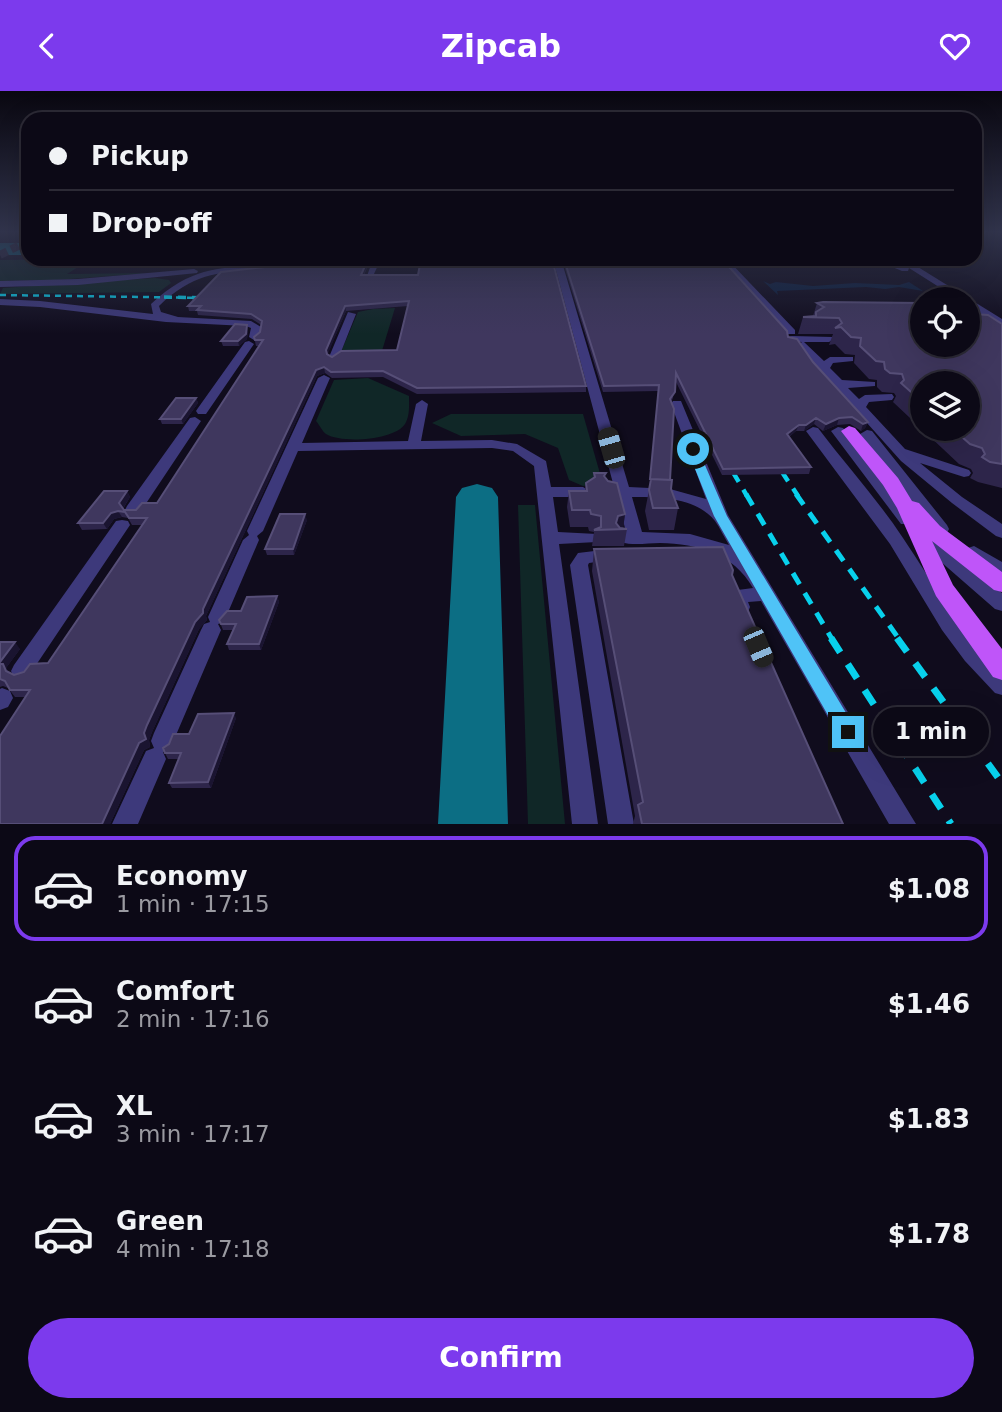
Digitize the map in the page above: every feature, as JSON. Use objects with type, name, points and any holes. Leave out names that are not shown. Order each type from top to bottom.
[{"type":"main road","points":[[854,427],[889,468],[928,526],[1002,584]]},
{"type":"main road","points":[[854,427],[907,507],[944,590],[1002,669]]},
{"type":"street","points":[[0,284],[120,278],[256,266]]},
{"type":"street","points":[[369,274],[373,266]]},
{"type":"street","points":[[559,266],[618,492],[635,543]]},
{"type":"street","points":[[730,266],[776,316],[789,336],[830,338]]},
{"type":"street","points":[[900,266],[921,279],[943,286]]},
{"type":"street","points":[[911,266],[943,286]]},
{"type":"street","points":[[178,320],[155,311],[154,306],[177,284],[199,273],[223,269]]},
{"type":"street","points":[[120,278],[167,278],[175,280],[177,284]]},
{"type":"street","points":[[87,309],[127,309],[161,299]]},
{"type":"street","points":[[0,302],[178,320],[248,323],[256,327],[251,341],[21,671]]},
{"type":"street","points":[[980,311],[1002,325]]},
{"type":"street","points":[[334,357],[351,314]]},
{"type":"street","points":[[776,316],[799,322]]},
{"type":"street","points":[[982,327],[1002,325]]},
{"type":"street","points":[[803,345],[838,384],[854,427],[921,535],[1002,604]]},
{"type":"street","points":[[824,368],[830,360],[849,359]]},
{"type":"street","points":[[234,365],[251,365]]},
{"type":"street","points":[[125,824],[324,378]]},
{"type":"street","points":[[838,384],[871,384]]},
{"type":"street","points":[[854,427],[860,404],[865,399],[888,397]]},
{"type":"street","points":[[414,444],[422,404]]},
{"type":"street","points":[[679,407],[720,516],[745,555],[751,572]]},
{"type":"street","points":[[854,427],[914,457],[964,473]]},
{"type":"street","points":[[854,427],[939,528],[1002,571]]},
{"type":"street","points":[[813,431],[896,540],[949,625],[972,655],[1002,686]]},
{"type":"street","points":[[292,447],[492,444],[517,448],[541,464],[585,824]]},
{"type":"street","points":[[894,446],[927,477],[1002,532]]},
{"type":"street","points":[[546,492],[583,492]]},
{"type":"street","points":[[618,492],[684,498],[702,503],[720,516]]},
{"type":"street","points":[[550,538],[591,538]]},
{"type":"street","points":[[621,824],[580,560],[635,543],[684,538],[706,541],[737,556],[751,572],[903,824]]},
{"type":"street","points":[[747,621],[736,596],[765,594]]},
{"type":"green space","points":[[0,266],[79,266],[67,274],[152,273],[55,280],[0,281]]},
{"type":"green space","points":[[155,278],[169,280],[171,283],[159,292],[0,294],[3,288]]},
{"type":"green space","points":[[395,308],[381,354],[340,354],[358,312]]},
{"type":"green space","points":[[368,378],[409,396],[405,424],[391,434],[368,439],[344,439],[326,434],[316,421],[334,380]]},
{"type":"green space","points":[[451,414],[583,414],[603,484],[583,486],[569,480],[558,448],[525,434],[461,436],[432,423]]},
{"type":"green space","points":[[518,505],[535,505],[565,824],[528,824]]},
{"type":"water","points":[[763,281],[770,284],[776,282],[813,286],[855,283],[899,285],[909,282],[917,287],[777,291],[778,295]]},
{"type":"building","points":[[272,266],[365,266],[361,275],[418,275],[420,266],[554,266],[586,386],[417,388],[383,371],[331,372],[324,367],[316,370],[203,613],[195,622],[147,725],[144,733],[146,739],[139,743],[102,824],[0,824],[0,736],[30,690],[10,690],[5,681],[0,679],[0,664],[14,675],[24,672],[30,664],[48,663],[147,518],[129,518],[125,512],[118,511],[111,513],[103,523],[78,523],[104,491],[127,491],[119,503],[124,510],[136,510],[142,503],[157,503],[263,340],[255,340],[262,321],[251,314],[197,310],[201,306],[188,306],[221,272]],"holes":[[[409,301],[397,350],[341,351],[332,357],[326,350],[345,306]]]},
{"type":"building","points":[[566,266],[729,266],[787,331],[788,337],[797,339],[813,362],[868,422],[863,424],[852,417],[839,418],[826,424],[816,418],[787,434],[811,467],[723,469],[676,373],[675,392],[670,399],[674,409],[670,480],[650,479],[659,385],[604,386]]},
{"type":"building","points":[[817,303],[910,303],[910,357],[980,357],[980,314],[988,315],[1002,324],[1002,464],[982,457],[985,454],[982,448],[967,441],[980,441],[980,371],[910,371],[910,391],[901,383],[904,380],[902,374],[890,373],[885,369],[884,362],[876,361],[860,346],[861,338],[851,337],[841,327],[835,328],[842,323],[839,318],[803,317],[816,316],[816,312],[824,307]]},
{"type":"building","points":[[235,324],[247,325],[246,334],[238,341],[221,341]]},
{"type":"building","points":[[176,398],[196,398],[181,419],[160,419]]},
{"type":"building","points":[[594,473],[606,473],[604,476],[608,481],[617,483],[625,514],[618,516],[616,523],[620,528],[627,529],[594,530],[601,527],[601,516],[591,514],[590,510],[572,510],[569,491],[587,491],[586,483],[595,477]]},
{"type":"building","points":[[651,479],[672,480],[671,489],[678,508],[653,508],[649,490]]},
{"type":"building","points":[[280,514],[305,514],[293,549],[265,549]]},
{"type":"building","points":[[723,547],[733,570],[732,575],[843,824],[642,824],[638,805],[643,802],[594,549]]},
{"type":"building","points":[[277,596],[259,644],[227,644],[236,624],[221,624],[219,620],[227,611],[241,611],[247,597]]},
{"type":"building","points":[[0,642],[15,642],[0,662]]},
{"type":"building","points":[[234,713],[208,782],[169,783],[181,753],[165,753],[163,748],[169,744],[173,734],[189,734],[198,714]]},
{"type":"taxiway","points":[[473,824],[477,497]]},
{"type":"railway","points":[[0,295],[213,298],[164,297]]},
{"type":"railway","points":[[724,457],[747,496]]},
{"type":"railway","points":[[772,457],[798,496]]},
{"type":"railway","points":[[746,494],[832,639]]},
{"type":"railway","points":[[796,494],[899,639]]},
{"type":"railway","points":[[831,638],[951,824]]},
{"type":"railway","points":[[897,638],[1002,783]]},
{"type":"route","points":[[693,449],[720,516],[848,732]]}]
